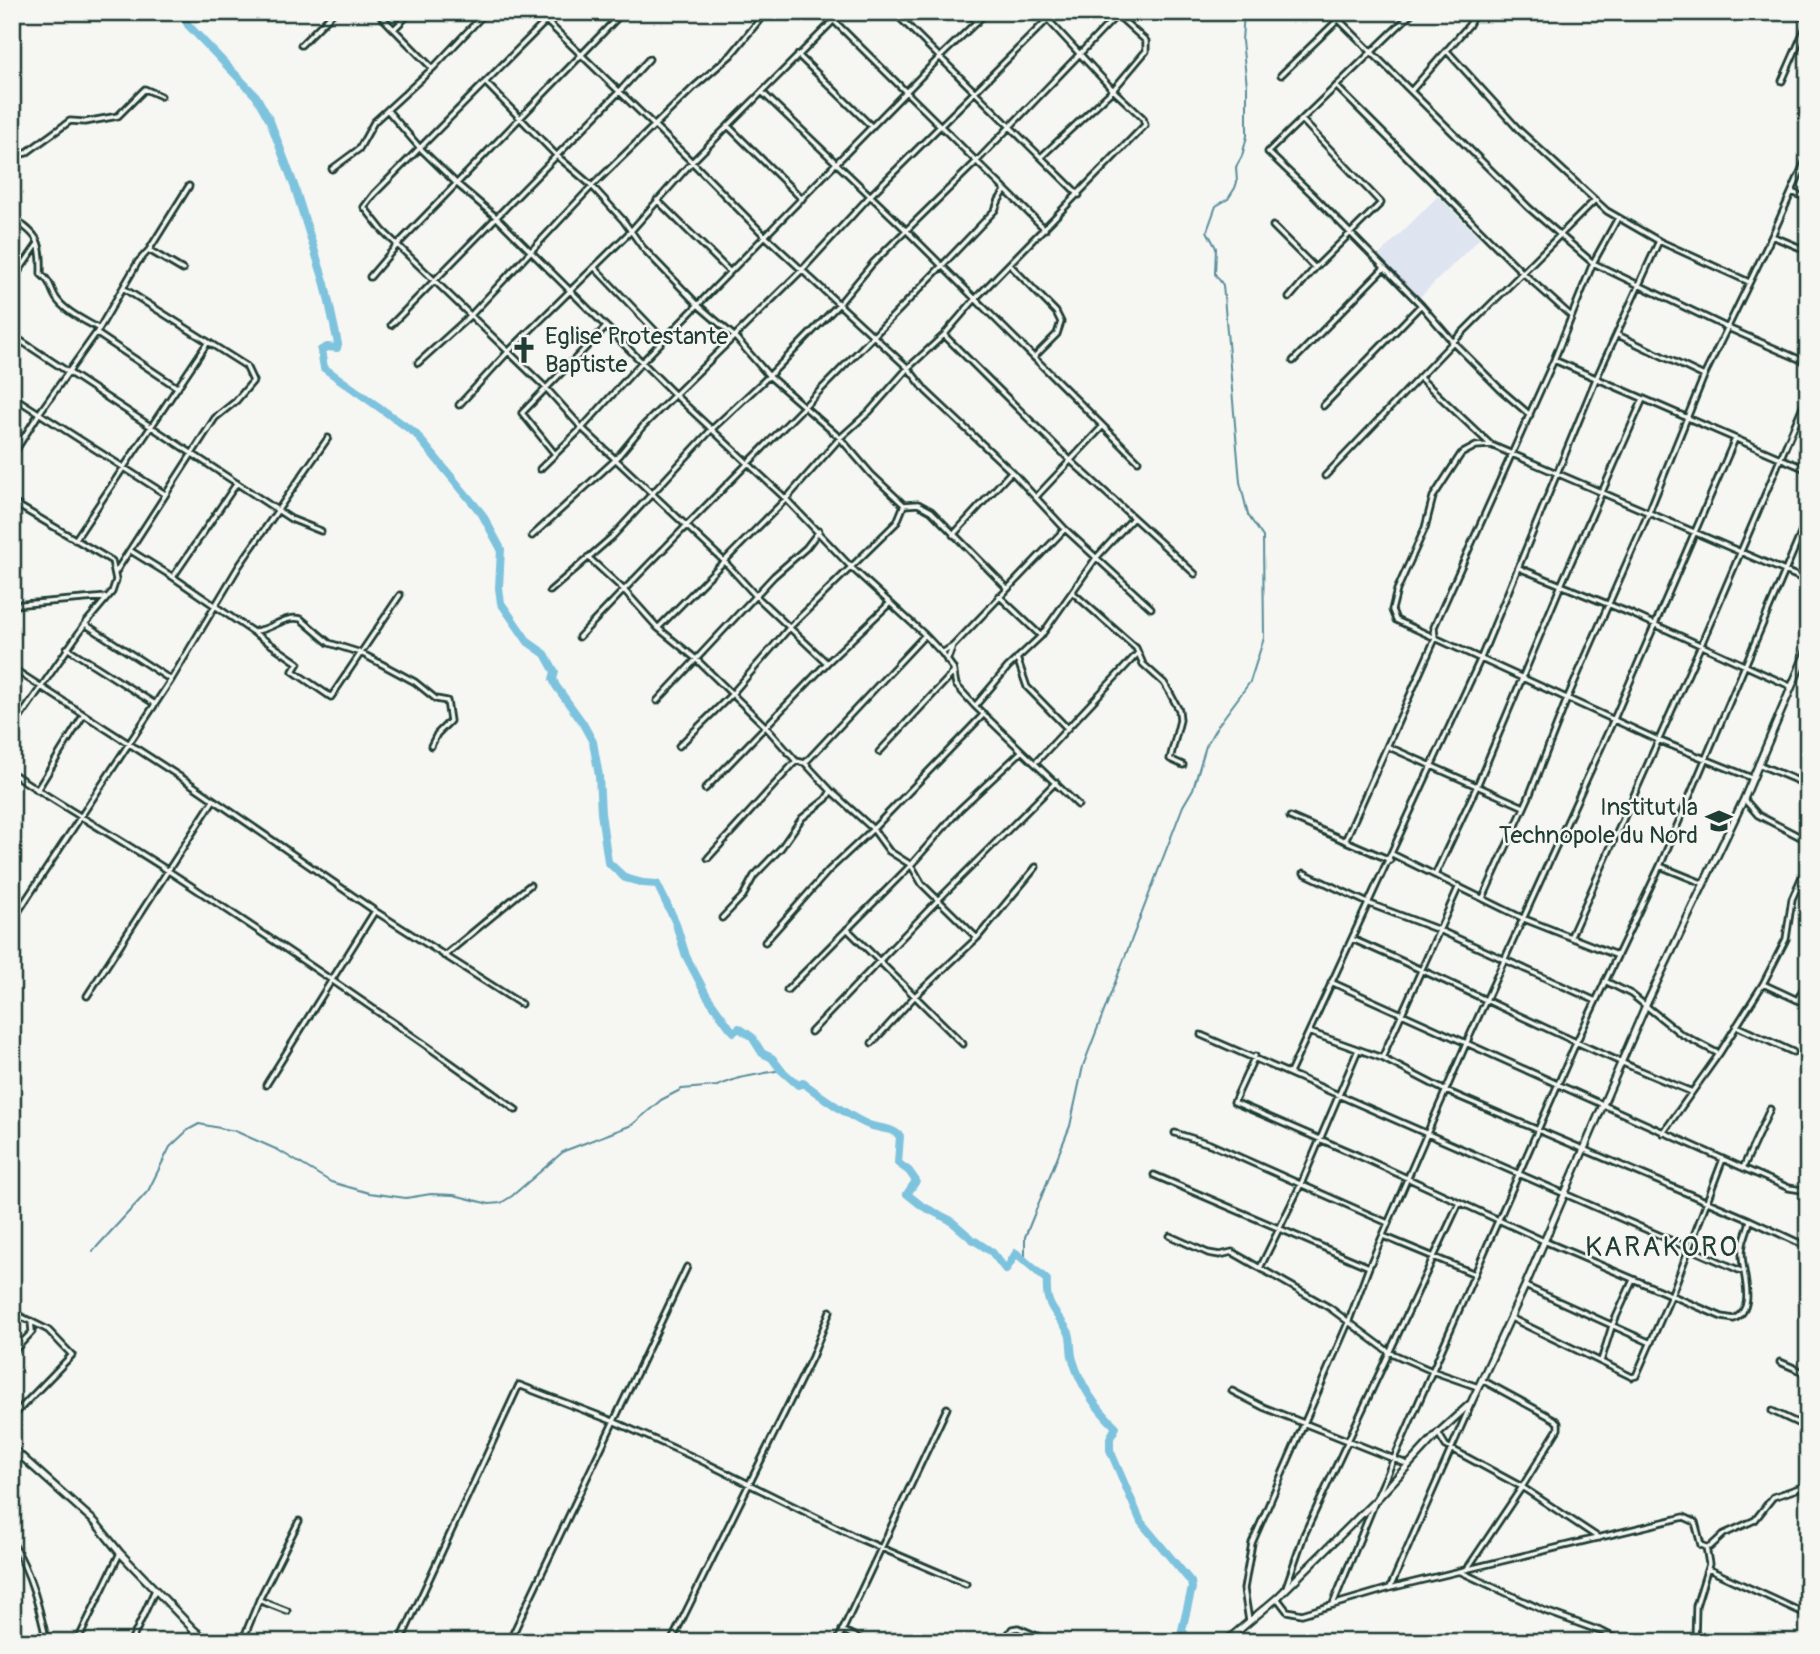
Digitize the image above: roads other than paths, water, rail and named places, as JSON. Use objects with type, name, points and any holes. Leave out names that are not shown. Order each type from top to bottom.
[{"type":"street","points":[[301,45],[334,12]]},
{"type":"street","points":[[377,12],[433,68]]},
{"type":"street","points":[[394,30],[410,12]]},
{"type":"street","points":[[332,169],[359,149],[374,122],[433,68],[486,12]]},
{"type":"street","points":[[537,12],[765,236],[908,368],[926,391],[1012,472],[1065,529],[1151,608]]},
{"type":"street","points":[[555,12],[364,206],[383,231],[546,388],[582,428],[724,561],[827,663]]},
{"type":"street","points":[[370,277],[456,183],[623,12]]},
{"type":"street","points":[[418,363],[471,314],[592,186],[731,55],[766,12]]},
{"type":"street","points":[[825,12],[1045,229]]},
{"type":"street","points":[[459,405],[508,352],[630,232],[692,162],[842,12]]},
{"type":"street","points":[[894,12],[977,91],[1079,195]]},
{"type":"street","points":[[967,12],[977,22]]},
{"type":"street","points":[[540,469],[940,57],[987,12]]},
{"type":"street","points":[[659,628],[786,499],[840,438],[869,412],[908,368],[944,335],[975,299],[1146,125],[1143,118],[1041,12]]},
{"type":"street","points":[[532,536],[615,460],[644,425],[802,271],[870,196],[1055,12]]},
{"type":"street","points":[[1331,12],[1560,237],[1593,263],[1808,363]]},
{"type":"street","points":[[1411,91],[1469,25],[1471,12]]},
{"type":"street","points":[[1782,81],[1808,21],[1790,12]]},
{"type":"street","points":[[1409,13],[1268,152],[1421,305],[1453,342],[1530,415]]},
{"type":"street","points":[[550,591],[612,537],[712,429],[769,376],[839,304],[873,263],[1081,54],[1115,14],[1146,41],[1146,51],[1114,90],[1042,157]]},
{"type":"street","points":[[1281,75],[1338,20]]},
{"type":"street","points":[[1447,51],[1519,130],[1594,201],[1659,241],[1749,282]]},
{"type":"street","points":[[798,55],[872,128]]},
{"type":"street","points":[[391,325],[649,59]]},
{"type":"street","points":[[485,82],[556,155],[592,186],[623,220],[643,248],[699,306],[735,337],[769,376],[806,405],[904,505],[925,506],[1007,588]]},
{"type":"street","points":[[1336,86],[1523,273],[1571,315]]},
{"type":"street","points":[[12,172],[12,158],[26,153],[70,121],[85,122],[118,116],[145,89],[161,96]]},
{"type":"street","points":[[762,92],[906,230],[1138,461]]},
{"type":"street","points":[[388,111],[420,148],[496,217],[676,396],[819,531],[852,568],[925,635],[942,653],[954,672],[956,685],[975,706],[1079,805]]},
{"type":"street","points":[[1289,298],[1381,202],[1302,120]]},
{"type":"street","points":[[728,126],[803,199]]},
{"type":"street","points":[[1483,898],[1524,807],[1704,376],[1808,155]]},
{"type":"street","points":[[12,456],[98,331],[138,262],[149,250],[189,186]]},
{"type":"street","points":[[579,636],[942,266],[995,210],[1005,191]]},
{"type":"street","points":[[1792,192],[1808,199]]},
{"type":"street","points":[[657,200],[730,272]]},
{"type":"street","points":[[1325,476],[1453,342],[1594,201]]},
{"type":"street","points":[[12,218],[35,233],[41,274],[51,283],[56,297],[67,308],[178,388]]},
{"type":"street","points":[[1345,841],[1435,639],[1434,627],[1530,415],[1593,263],[1618,218]]},
{"type":"street","points":[[1273,226],[1315,268]]},
{"type":"street","points":[[1772,236],[1808,251]]},
{"type":"street","points":[[1290,1073],[1480,660],[1596,379],[1659,241]]},
{"type":"street","points":[[12,281],[38,244]]},
{"type":"street","points":[[149,250],[183,270]]},
{"type":"street","points":[[1010,265],[1056,312],[1061,322],[1057,334],[1034,357]]},
{"type":"street","points":[[594,267],[664,340]]},
{"type":"street","points":[[1293,361],[1384,268]]},
{"type":"street","points":[[115,573],[215,418],[253,381],[246,366],[123,288]]},
{"type":"street","points":[[1323,406],[1421,305]]},
{"type":"street","points":[[555,454],[522,413],[606,326]]},
{"type":"street","points":[[12,335],[291,519],[321,531]]},
{"type":"street","points":[[944,335],[1070,460],[1195,573]]},
{"type":"street","points":[[1618,335],[1704,376]]},
{"type":"street","points":[[75,540],[208,342]]},
{"type":"street","points":[[1554,360],[1808,470]]},
{"type":"street","points":[[1419,377],[1491,445],[1808,581]]},
{"type":"street","points":[[1571,936],[1701,645],[1808,394]]},
{"type":"street","points":[[12,396],[165,494]]},
{"type":"street","points":[[1435,875],[1477,786],[1521,678],[1643,399]]},
{"type":"street","points":[[1036,497],[1103,426]]},
{"type":"street","points":[[12,921],[171,680],[239,566],[328,438]]},
{"type":"street","points":[[1250,1621],[1244,1590],[1252,1544],[1466,1044],[1614,719],[1735,439]]},
{"type":"street","points":[[1491,445],[1476,446],[1461,454],[1433,497],[1425,528],[1397,590],[1392,610],[1396,620],[1658,740],[1752,778]]},
{"type":"street","points":[[953,535],[1012,472]]},
{"type":"street","points":[[173,577],[237,483]]},
{"type":"street","points":[[12,502],[112,561],[116,580],[112,592],[67,648],[12,729]]},
{"type":"street","points":[[679,746],[732,695],[790,627],[897,522],[904,505]]},
{"type":"street","points":[[1333,1604],[1576,1043],[1660,866],[1808,517]]},
{"type":"street","points":[[975,706],[1017,658],[1041,636],[1096,558],[1133,518]]},
{"type":"street","points":[[947,661],[952,648],[1065,529]]},
{"type":"street","points":[[657,701],[774,576],[806,548],[819,531]]},
{"type":"street","points":[[131,551],[298,663],[293,671],[331,697],[400,595]]},
{"type":"street","points":[[588,557],[624,590],[659,628],[696,659],[765,726],[796,761],[805,763],[873,829],[889,851],[911,865],[922,884],[977,938]]},
{"type":"street","points":[[1518,568],[1608,604],[1790,686]]},
{"type":"street","points":[[1072,592],[1136,648],[1143,664],[1164,683],[1179,710],[1180,720],[1170,759],[1184,765]]},
{"type":"street","points":[[999,596],[1041,636]]},
{"type":"street","points":[[12,605],[108,597]]},
{"type":"street","points":[[705,789],[827,663],[889,604]]},
{"type":"street","points":[[254,631],[295,618],[308,623],[329,643],[361,653],[410,678],[436,699],[447,701],[450,721],[437,734],[431,746]]},
{"type":"street","points":[[85,624],[171,680]]},
{"type":"street","points":[[805,763],[925,635]]},
{"type":"street","points":[[67,648],[155,704]]},
{"type":"street","points":[[942,653],[952,648]]},
{"type":"street","points":[[1390,1588],[1511,1318],[1620,1063],[1702,883],[1744,799],[1808,649]]},
{"type":"street","points":[[1036,762],[1138,653]]},
{"type":"street","points":[[1017,658],[1027,687],[1067,728]]},
{"type":"street","points":[[12,668],[130,744],[375,911],[522,1004]]},
{"type":"street","points":[[878,752],[954,672]]},
{"type":"street","points":[[765,942],[828,870],[873,829],[984,714]]},
{"type":"street","points":[[37,790],[83,716]]},
{"type":"street","points":[[1388,746],[1524,807]]},
{"type":"street","points":[[787,990],[911,865],[959,810],[1022,751]]},
{"type":"street","points":[[708,858],[796,761]]},
{"type":"street","points":[[1758,764],[1808,785]]},
{"type":"street","points":[[1802,782],[1808,766]]},
{"type":"street","points":[[12,773],[333,980],[516,1110]]},
{"type":"street","points":[[811,1032],[1056,782]]},
{"type":"street","points":[[722,918],[743,896],[754,876],[781,848],[802,818],[831,791]]},
{"type":"street","points":[[1744,799],[1758,815],[1808,841]]},
{"type":"street","points":[[87,996],[213,800]]},
{"type":"street","points":[[1290,817],[1390,860]]},
{"type":"street","points":[[1392,854],[1522,918],[1616,955]]},
{"type":"street","points":[[1663,1133],[1719,1054],[1763,984],[1786,939],[1792,899],[1808,863]]},
{"type":"street","points":[[1660,866],[1702,883]]},
{"type":"street","points":[[872,1043],[915,996],[977,938],[1036,867]]},
{"type":"street","points":[[1304,873],[1596,1001]]},
{"type":"street","points":[[444,956],[530,885]]},
{"type":"street","points":[[1382,1058],[1459,886]]},
{"type":"street","points":[[266,1085],[375,911]]},
{"type":"street","points":[[847,929],[963,1044]]},
{"type":"street","points":[[1352,939],[1422,969],[1620,1063],[1692,1092]]},
{"type":"street","points":[[1797,1000],[1808,979]]},
{"type":"street","points":[[1605,981],[1631,994],[1681,1034],[1719,1054]]},
{"type":"street","points":[[1331,982],[1663,1133],[1789,1188],[1808,1191]]},
{"type":"street","points":[[1763,984],[1808,1005]]},
{"type":"street","points":[[1736,1027],[1793,1052]]},
{"type":"street","points":[[1309,1032],[1382,1058],[1446,1091],[1584,1148],[1808,1247]]},
{"type":"street","points":[[1201,1035],[1255,1056],[1428,1135],[1742,1271]]},
{"type":"street","points":[[1260,1268],[1301,1184],[1358,1050]]},
{"type":"street","points":[[1255,1056],[1234,1102],[1544,1241],[1722,1317],[1734,1319],[1745,1309],[1748,1297],[1742,1271],[1742,1245],[1750,1220]]},
{"type":"street","points":[[1743,1168],[1770,1109]]},
{"type":"street","points":[[1175,1133],[1210,1144],[1388,1223]]},
{"type":"street","points":[[1511,1318],[1632,1377],[1636,1376],[1671,1296],[1723,1159]]},
{"type":"street","points":[[1154,1175],[1369,1267]]},
{"type":"street","points":[[1285,1590],[1304,1535],[1459,1203]]},
{"type":"street","points":[[1170,1236],[1208,1253],[1220,1255],[1232,1252],[1330,1308],[1389,1352],[1478,1387]]},
{"type":"street","points":[[1383,1236],[1475,1274]]},
{"type":"street","points":[[509,1642],[687,1267]]},
{"type":"street","points":[[1601,1361],[1612,1326],[1633,1280]]},
{"type":"street","points":[[1525,1286],[1651,1344]]},
{"type":"street","points":[[12,1306],[18,1315],[48,1330],[72,1355],[12,1417]]},
{"type":"street","points":[[671,1642],[812,1357],[830,1311]]},
{"type":"street","points":[[12,1353],[32,1332],[31,1320]]},
{"type":"street","points":[[1780,1362],[1808,1374]]},
{"type":"street","points":[[1466,1570],[1558,1429],[1558,1423],[1554,1419],[1482,1380]]},
{"type":"street","points":[[400,1642],[519,1385],[615,1422],[700,1460],[858,1538],[966,1584]]},
{"type":"street","points":[[1232,1391],[1263,1407],[1409,1465]]},
{"type":"street","points":[[1225,1642],[1277,1598],[1376,1500],[1438,1433],[1471,1403]]},
{"type":"street","points":[[837,1642],[947,1408]]},
{"type":"street","points":[[1772,1411],[1808,1428]]},
{"type":"street","points":[[1438,1433],[1452,1450],[1522,1487],[1600,1538]]},
{"type":"street","points":[[12,1448],[94,1522],[155,1590],[209,1642]]},
{"type":"street","points":[[12,1464],[20,1455]]},
{"type":"street","points":[[1277,1598],[1287,1611],[1302,1614],[1390,1588],[1684,1517],[1695,1522],[1701,1545],[1710,1547],[1724,1534],[1755,1520],[1773,1497],[1808,1485]]},
{"type":"street","points":[[242,1642],[259,1600],[299,1521]]},
{"type":"street","points":[[12,1542],[22,1558],[34,1590],[47,1642]]},
{"type":"street","points":[[1695,1642],[1696,1606],[1708,1569],[1706,1547]]},
{"type":"street","points":[[77,1642],[120,1553]]},
{"type":"street","points":[[1708,1569],[1808,1615]]},
{"type":"street","points":[[1460,1572],[1622,1642]]},
{"type":"street","points":[[131,1642],[155,1590]]},
{"type":"street","points":[[259,1600],[287,1611]]},
{"type":"street","points":[[1003,1642],[1012,1629],[1018,1628],[1051,1642]]},
{"type":"street","points":[[189,1642],[194,1630]]},
{"type":"street","points":[[842,1630],[866,1642]]},
{"type":"waterway","points":[[182,12],[188,25],[256,96],[270,121],[294,185],[325,284],[338,344],[337,348],[327,347],[321,350],[324,368],[415,433],[482,514],[501,549],[501,603],[528,642],[545,654],[555,672],[553,679],[556,686],[593,742],[608,862],[625,878],[657,884],[675,921],[686,956],[707,996],[734,1032],[739,1028],[752,1037],[762,1053],[772,1058],[798,1085],[803,1083],[862,1122],[900,1136],[898,1163],[909,1171],[916,1181],[907,1194],[922,1206],[950,1220],[992,1252],[1006,1270],[1016,1253],[1047,1280],[1050,1304],[1069,1333],[1072,1357],[1080,1379],[1096,1405],[1116,1427],[1110,1438],[1110,1450],[1141,1522],[1191,1582],[1182,1630],[1190,1642]]},
{"type":"waterway","points":[[1025,1260],[1025,1237],[1070,1126],[1083,1066],[1183,806],[1193,789],[1206,746],[1250,682],[1264,638],[1263,537],[1248,515],[1240,482],[1223,285],[1215,274],[1216,248],[1207,231],[1216,206],[1228,199],[1235,188],[1236,167],[1247,136],[1247,86],[1242,41],[1244,12]]},
{"type":"waterway","points":[[93,1251],[148,1191],[170,1147],[188,1130],[199,1124],[235,1131],[278,1150],[331,1182],[369,1193],[406,1198],[431,1194],[454,1195],[489,1204],[501,1203],[564,1151],[632,1125],[661,1100],[682,1089],[717,1086],[739,1078],[781,1070]]},
{"type":"place","name":"Eglise Protestante Baptiste","points":[[524,350]]},
{"type":"place","name":"Institut la Technopole du Nord","points":[[1719,821]]},
{"type":"district","name":"KARAKORO","points":[[1662,1246]]}]
